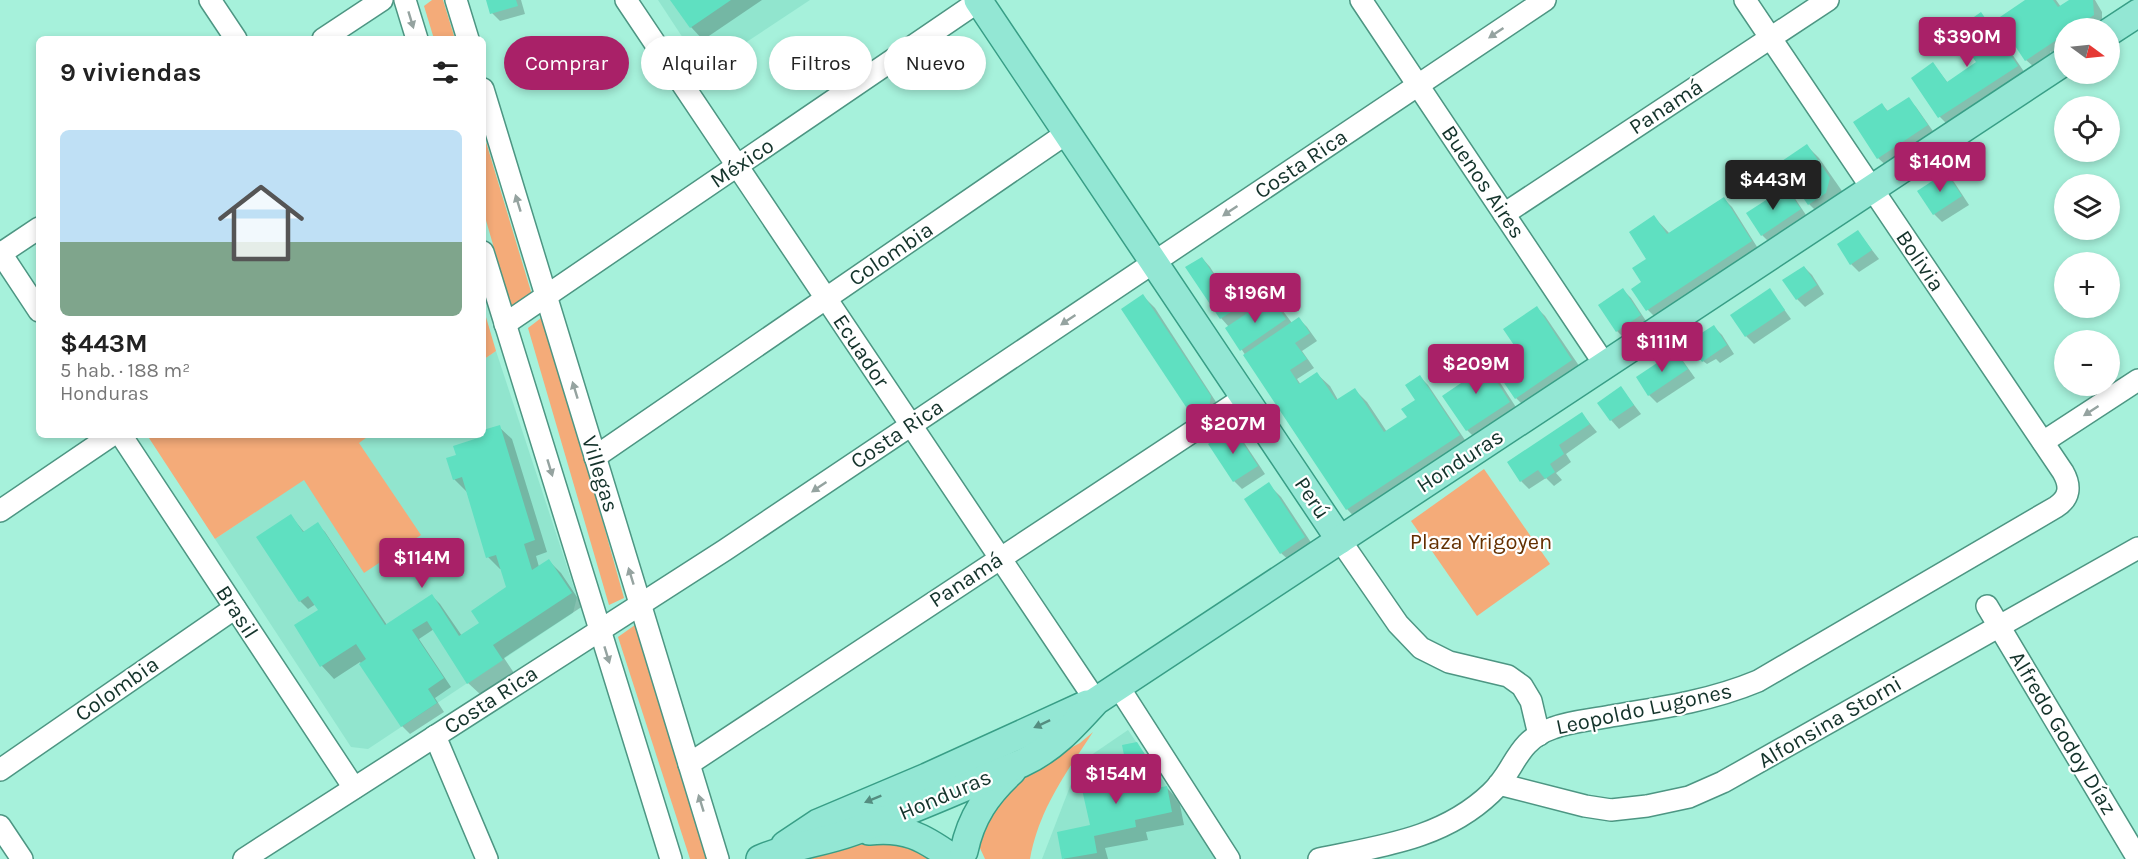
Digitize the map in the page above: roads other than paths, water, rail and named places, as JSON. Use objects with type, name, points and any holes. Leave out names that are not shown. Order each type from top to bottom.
[{"type":"main road","name":"Perú","points":[[979,1],[1340,540]]},
{"type":"main road","points":[[2120,21],[2133,9]]},
{"type":"main road","name":"Honduras","points":[[767,856],[818,823],[1022,763],[1053,745],[1096,701],[1118,686],[2054,69]]},
{"type":"main road","name":"Honduras","points":[[767,856],[850,833],[933,791],[1067,712],[1096,701]]},
{"type":"main road","points":[[958,857],[981,805],[1000,782],[1022,763]]},
{"type":"main road","points":[[933,791],[945,845],[958,857]]},
{"type":"main road","points":[[850,833],[886,830],[908,832],[958,857]]},
{"type":"street","points":[[210,0],[234,36]]},
{"type":"street","points":[[328,36],[382,0]]},
{"type":"street","points":[[405,0],[416,36]]},
{"type":"street","points":[[456,0],[467,36]]},
{"type":"street","name":"Ecuador","points":[[626,0],[1096,701]]},
{"type":"street","name":"Buenos Aires","points":[[1362,0],[1605,364]]},
{"type":"street","name":"Costa Rica","points":[[244,859],[640,605],[1545,0]]},
{"type":"street","name":"Bolivia","points":[[1745,0],[2043,442],[2067,480],[2067,495]]},
{"type":"street","name":"Panamá","points":[[1504,214],[1828,0]]},
{"type":"street","name":"México","points":[[505,324],[979,1]]},
{"type":"street","name":"Villegas","points":[[486,99],[718,859]]},
{"type":"street","name":"Colombia","points":[[595,457],[1067,133]]},
{"type":"street","points":[[36,230],[0,253],[36,307]]},
{"type":"street","name":"Villegas","points":[[486,262],[671,859]]},
{"type":"street","points":[[2043,442],[2138,380]]},
{"type":"street","name":"Panamá","points":[[688,764],[1245,397]]},
{"type":"street","points":[[0,511],[108,438]]},
{"type":"street","name":"Brasil","points":[[123,438],[354,788]]},
{"type":"street","name":"Leopoldo Lugones","points":[[1319,859],[1412,839],[1463,814],[1493,792],[1519,751],[1552,728],[1710,698],[1758,681],[2056,507],[2065,500],[2067,495]]},
{"type":"street","name":"Perú","points":[[1340,540],[1398,624],[1421,648],[1449,662],[1508,676],[1522,686],[1531,701],[1539,735]]},
{"type":"street","name":"Alfonsina Storni","points":[[1499,784],[1585,806],[1611,810],[1647,806],[1689,797],[1723,782],[2138,548]]},
{"type":"street","name":"Alfredo Godoy Díaz","points":[[1988,606],[2138,859]]},
{"type":"street","name":"Colombia","points":[[0,771],[235,608]]},
{"type":"street","points":[[1118,686],[1229,859]]},
{"type":"street","points":[[435,736],[487,859]]},
{"type":"street","points":[[0,826],[22,859]]},
{"type":"park label","name":"Plaza Yrigoyen","points":[[1481,542]]}]
